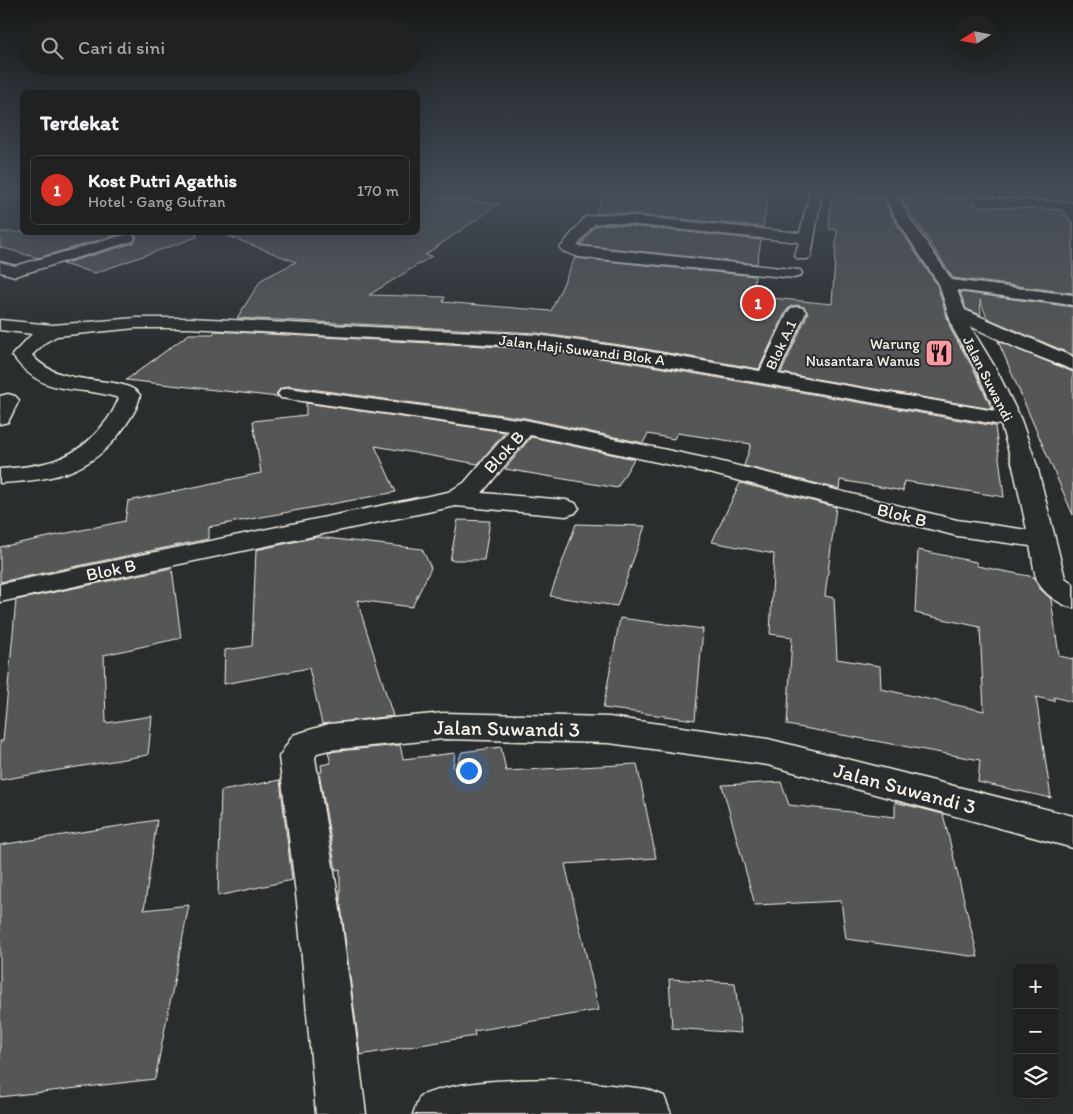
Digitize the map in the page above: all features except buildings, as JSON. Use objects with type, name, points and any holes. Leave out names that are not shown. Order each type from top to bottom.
[{"type":"street","points":[[0,267],[15,271],[108,244]]},
{"type":"street","points":[[571,244],[568,248],[579,252],[794,273]]},
{"type":"street","points":[[793,291],[794,273],[803,256],[805,244]]},
{"type":"street","name":"Jalan Suwandi","points":[[920,244],[947,284],[962,328],[986,369],[1010,420],[1025,466],[1044,540],[1062,590]]},
{"type":"street","points":[[947,284],[1073,300]]},
{"type":"street","name":"Blok A.1","points":[[766,378],[797,312]]},
{"type":"street","points":[[956,312],[1026,345],[1073,364]]},
{"type":"street","name":"Jalan Haji Suwandi Blok A","points":[[0,325],[53,330],[136,323],[190,323],[537,341],[596,349],[1010,420]]},
{"type":"street","points":[[0,476],[31,474],[60,468],[85,457],[105,441],[129,403],[130,396],[118,390],[48,379],[27,364],[22,355],[39,338],[53,330]]},
{"type":"street","points":[[288,394],[524,427]]},
{"type":"street","name":"Blok B","points":[[0,593],[456,498],[474,488],[524,427],[714,467],[957,528],[1044,540]]},
{"type":"street","points":[[456,498],[566,508]]},
{"type":"street","name":"Jalan Suwandi 3","points":[[341,1114],[318,902],[297,757],[305,744],[328,737],[444,726],[609,730],[768,752],[1073,832]]},
{"type":"street","points":[[438,1114],[499,1105],[558,1104],[646,1114]]},
{"type":"place","name":"Kost Putri Agathis","points":[[758,303]]},
{"type":"place","name":"Warung Nusantara Wanus","points":[[939,353]]}]
